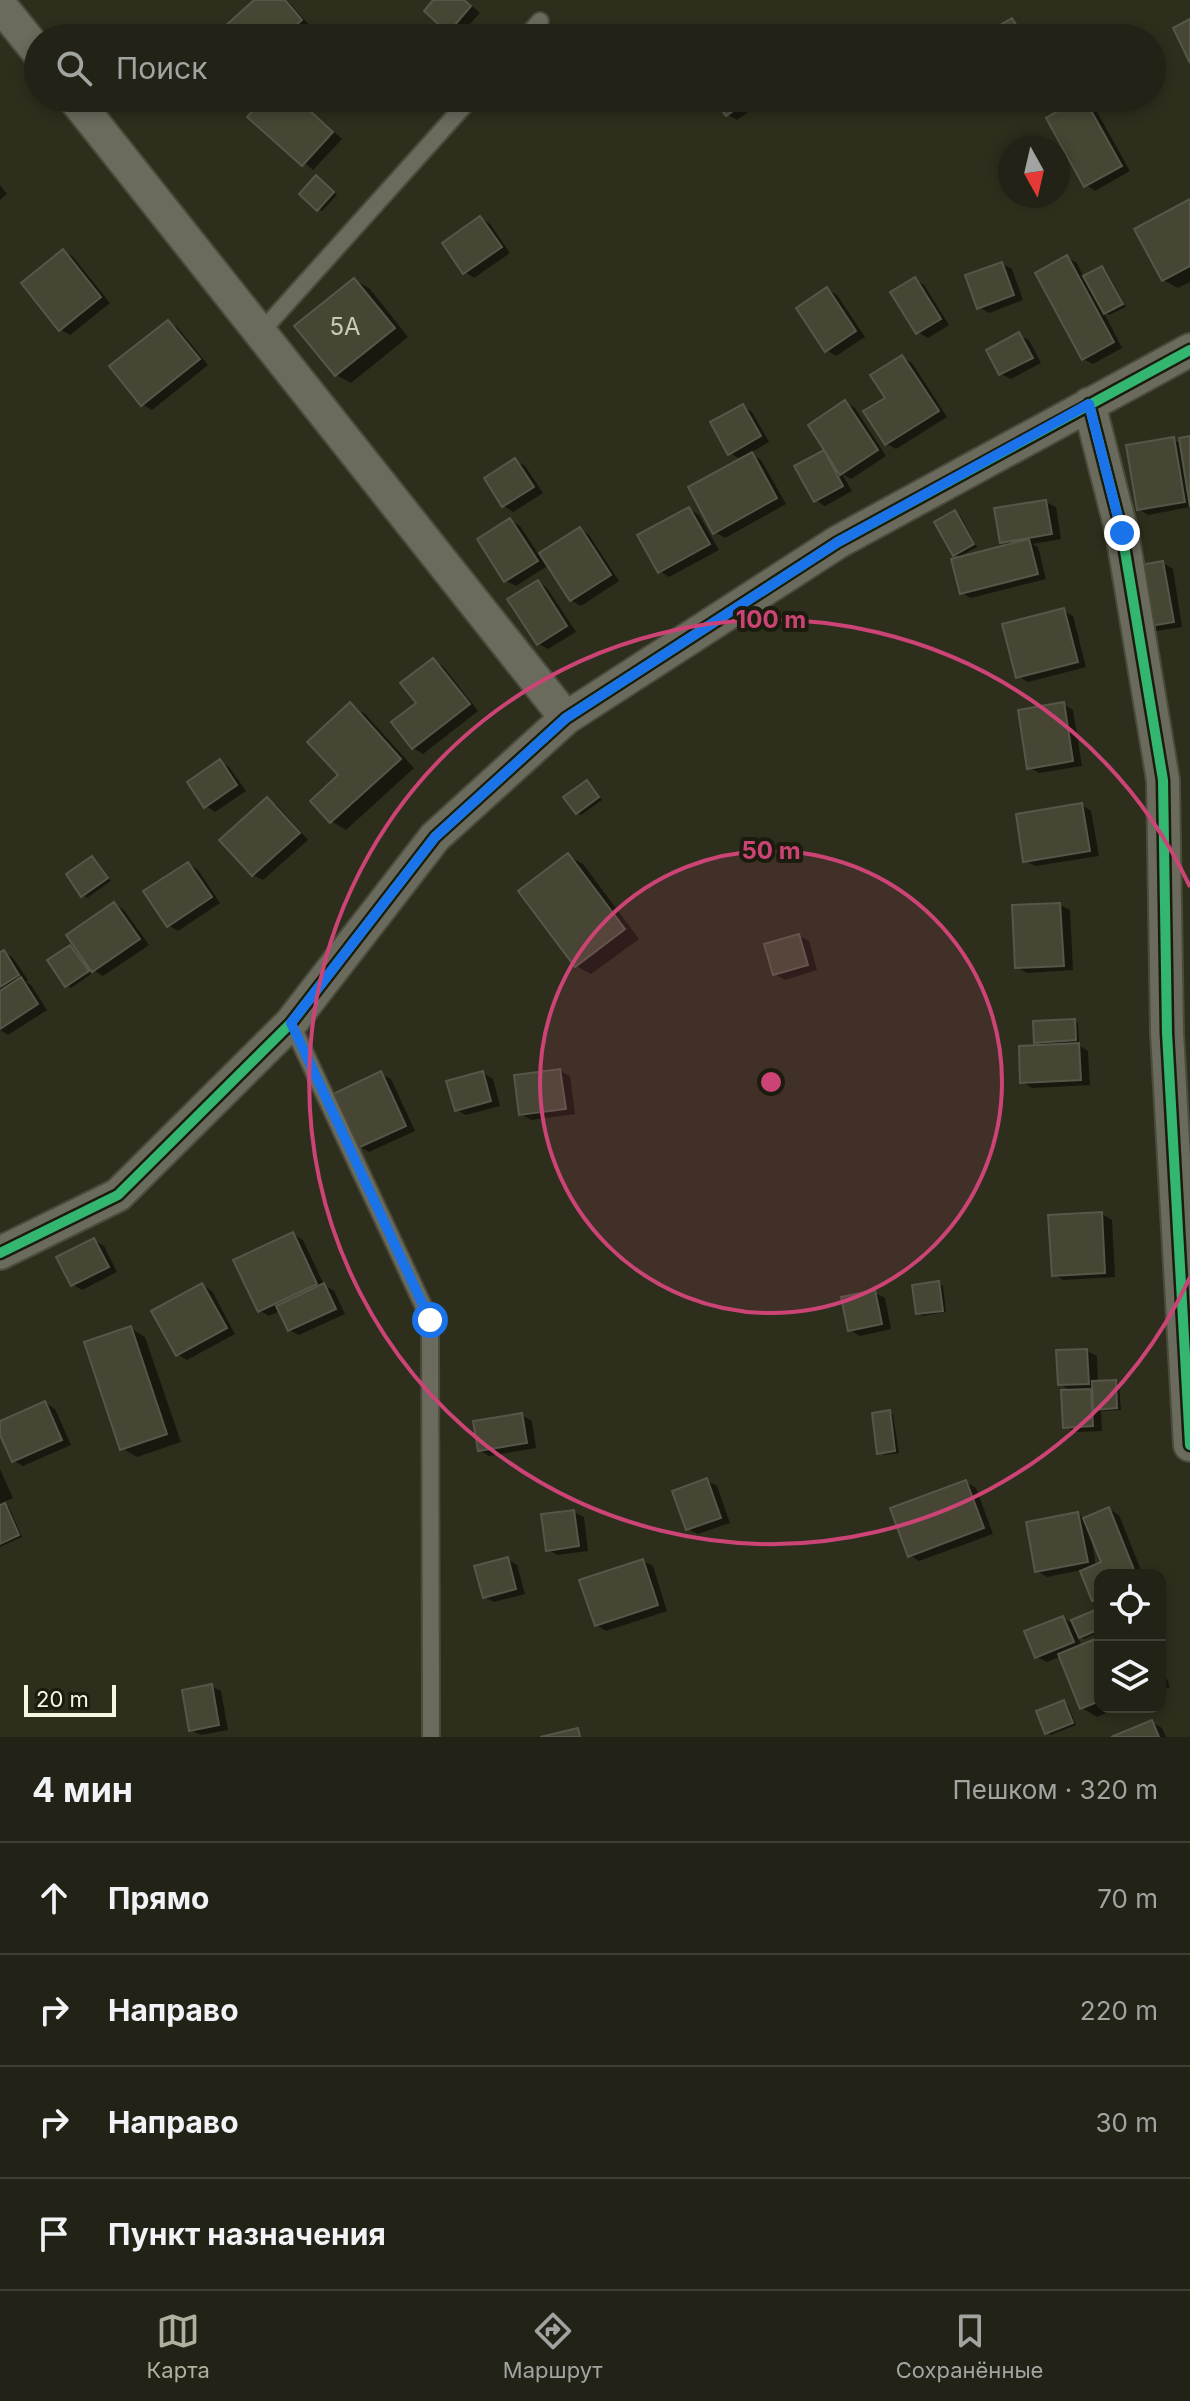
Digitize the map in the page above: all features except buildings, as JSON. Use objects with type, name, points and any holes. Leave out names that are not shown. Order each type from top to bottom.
[{"type":"street","points":[[0,5],[24,35]]},
{"type":"street","points":[[85,112],[566,718]]},
{"type":"street","points":[[0,1253],[118,1195],[291,1023],[435,837],[566,718],[838,542],[1190,350]]},
{"type":"street","points":[[1089,404],[1122,533],[1163,780],[1167,1033],[1190,1445]]},
{"type":"lane","points":[[537,24],[540,21]]},
{"type":"lane","points":[[261,332],[458,112]]},
{"type":"lane","points":[[291,1023],[430,1320],[431,1737]]},
{"type":"cycle path","points":[[0,1253],[118,1195],[291,1023],[435,837],[566,718],[838,542],[1190,350]]},
{"type":"cycle path","points":[[1089,404],[1122,533],[1163,780],[1167,1033],[1190,1445]]},
{"type":"route","points":[[430,1320],[291,1023],[435,837],[566,718],[838,542],[1089,404],[1122,533]]}]
